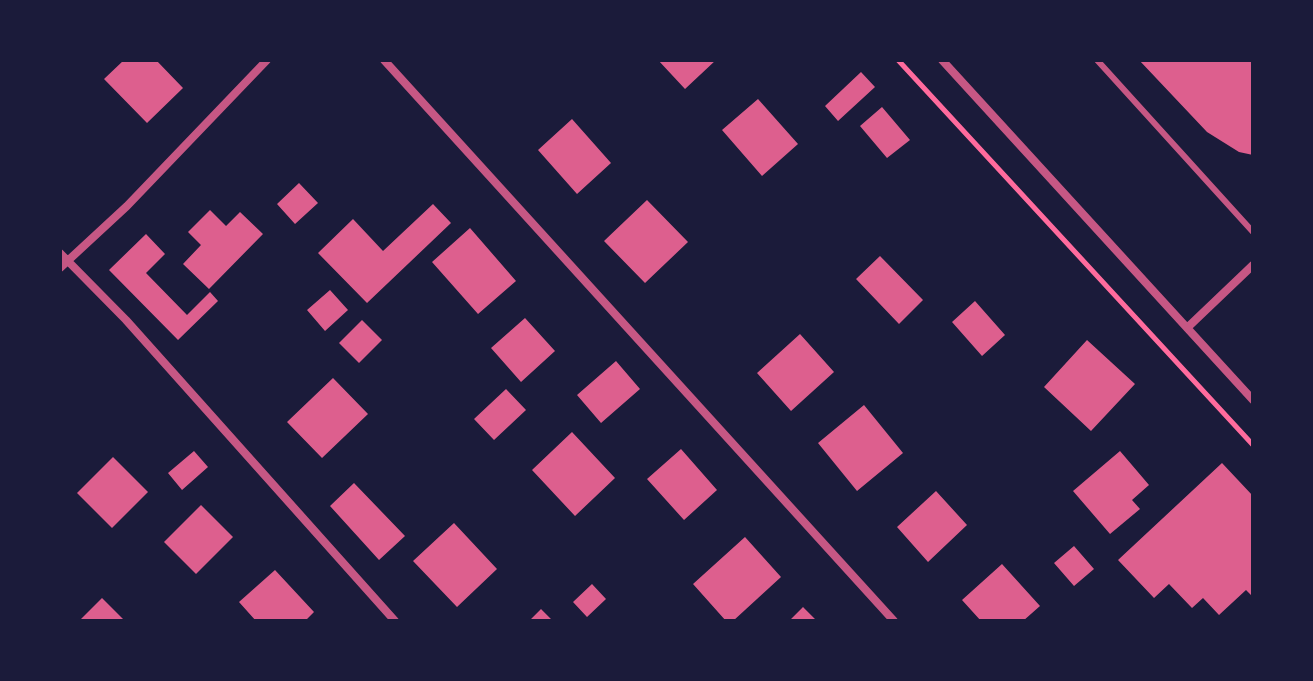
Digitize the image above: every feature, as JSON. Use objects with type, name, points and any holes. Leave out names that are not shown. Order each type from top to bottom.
[{"type":"street","points":[[60,268],[127,206],[267,60]]},
{"type":"street","points":[[384,60],[894,621]]},
{"type":"street","points":[[942,60],[1252,399]]},
{"type":"street","points":[[60,253],[126,320],[395,621]]},
{"type":"street","points":[[1187,328],[1253,265]]},
{"type":"lane","points":[[1097,60],[1253,232]]},
{"type":"path","points":[[898,60],[1253,445]]},
{"type":"building","points":[[124,60],[156,60],[183,88],[147,123],[104,79]]},
{"type":"building","points":[[658,60],[716,60],[685,89]]},
{"type":"building","points":[[1139,60],[1253,60],[1253,155],[1239,152],[1207,132]]},
{"type":"building","points":[[861,72],[875,87],[838,121],[825,106]]},
{"type":"building","points":[[758,99],[798,144],[762,176],[722,130]]},
{"type":"building","points":[[882,107],[910,140],[887,158],[860,126]]},
{"type":"building","points":[[572,119],[611,163],[577,194],[538,150]]},
{"type":"building","points":[[299,183],[318,203],[295,224],[277,204]]},
{"type":"building","points":[[647,200],[688,242],[645,283],[604,241]]},
{"type":"building","points":[[433,204],[451,223],[367,303],[318,253],[353,219],[383,251]]},
{"type":"building","points":[[210,210],[226,226],[240,212],[263,234],[209,289],[183,264],[201,245],[188,232]]},
{"type":"building","points":[[470,228],[516,281],[478,314],[432,262]]},
{"type":"building","points":[[146,234],[165,254],[146,273],[187,315],[210,292],[218,301],[178,340],[109,270]]},
{"type":"building","points":[[880,256],[923,300],[899,324],[856,279]]},
{"type":"building","points":[[330,290],[348,310],[325,331],[307,310]]},
{"type":"building","points":[[975,301],[1005,335],[982,356],[952,322]]},
{"type":"building","points":[[525,318],[555,351],[521,382],[491,348]]},
{"type":"building","points":[[362,320],[382,340],[359,363],[339,343]]},
{"type":"building","points":[[800,334],[834,372],[791,411],[757,373]]},
{"type":"building","points":[[1087,340],[1135,384],[1091,431],[1044,387]]},
{"type":"building","points":[[616,361],[640,389],[601,423],[577,395]]},
{"type":"building","points":[[333,378],[368,414],[322,458],[287,422]]},
{"type":"building","points":[[506,389],[526,410],[494,440],[474,419]]},
{"type":"building","points":[[864,405],[903,453],[857,491],[818,443]]},
{"type":"building","points":[[572,432],[615,478],[575,516],[532,470]]},
{"type":"building","points":[[681,449],[717,490],[684,520],[647,479]]},
{"type":"building","points":[[194,451],[208,467],[182,490],[168,473]]},
{"type":"building","points":[[1120,451],[1149,485],[1132,500],[1140,509],[1110,534],[1073,491]]},
{"type":"building","points":[[113,457],[148,492],[112,528],[77,493]]},
{"type":"building","points":[[1222,463],[1253,496],[1253,597],[1246,590],[1219,615],[1203,598],[1192,608],[1169,584],[1154,598],[1118,560]]},
{"type":"building","points":[[354,483],[405,536],[379,560],[330,506]]},
{"type":"building","points":[[936,491],[967,525],[928,562],[897,527]]},
{"type":"building","points":[[201,505],[233,537],[196,574],[164,542]]},
{"type":"building","points":[[454,523],[497,569],[457,607],[413,561]]},
{"type":"building","points":[[745,537],[781,577],[733,621],[726,621],[693,584]]},
{"type":"building","points":[[1074,546],[1094,569],[1074,586],[1054,563]]},
{"type":"building","points":[[1002,564],[1040,606],[1023,621],[981,621],[962,600]]},
{"type":"building","points":[[275,570],[314,612],[305,621],[256,621],[239,602]]},
{"type":"building","points":[[592,584],[606,599],[587,617],[573,602]]},
{"type":"building","points":[[102,598],[125,621],[79,621]]},
{"type":"building","points":[[803,607],[817,621],[789,621]]},
{"type":"building","points":[[541,609],[553,621],[529,621]]}]
